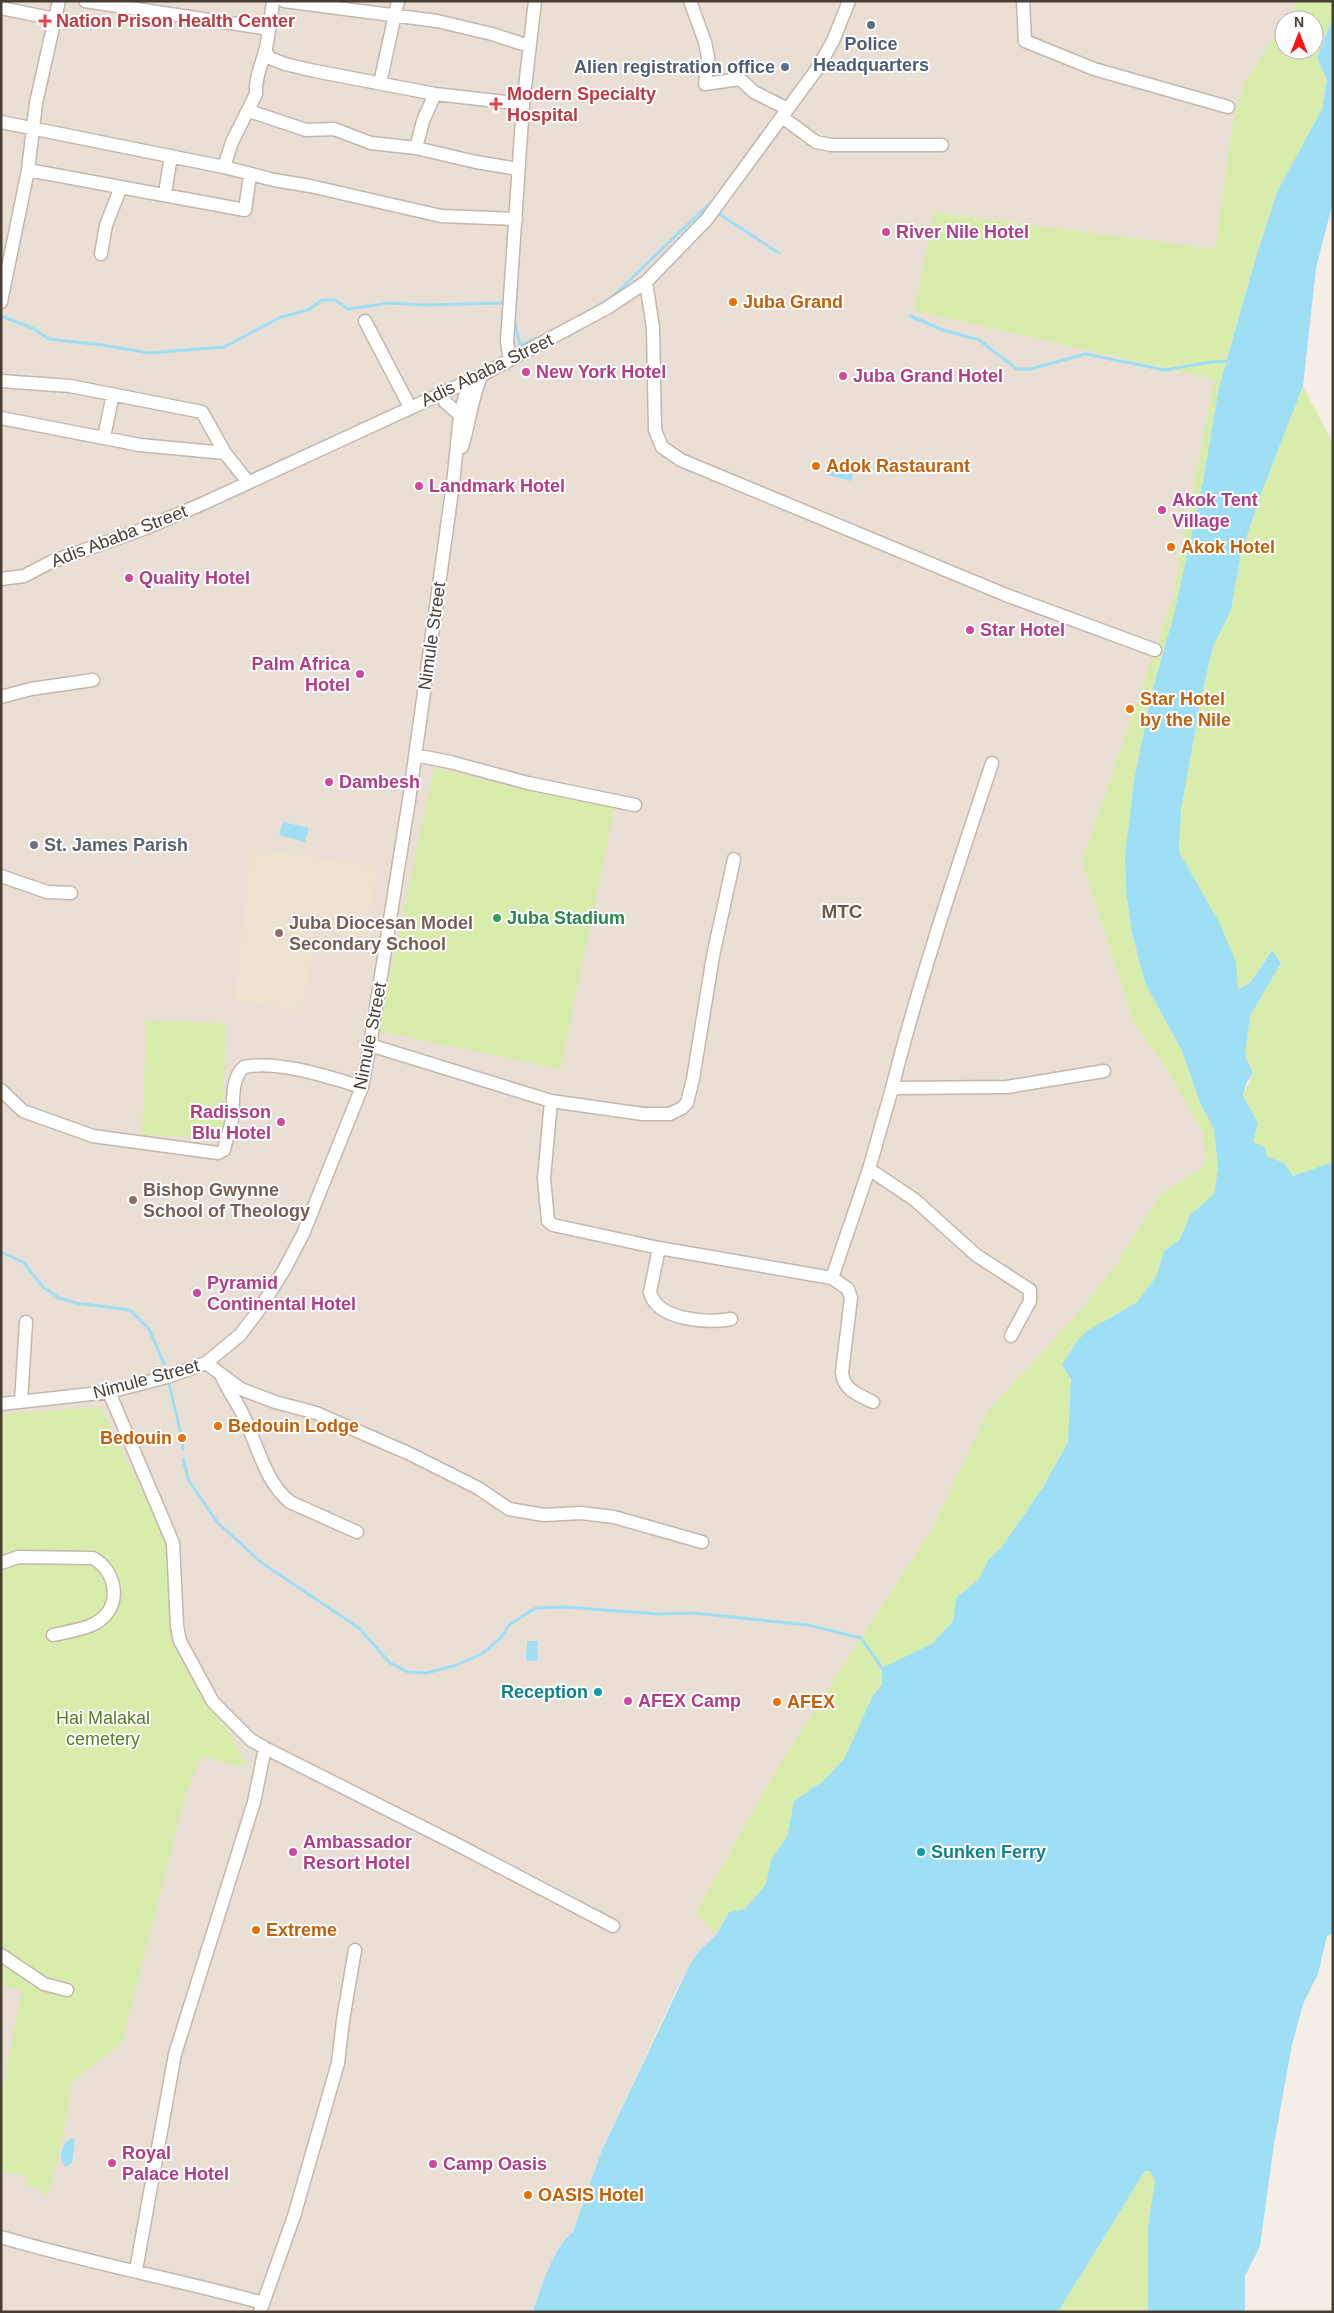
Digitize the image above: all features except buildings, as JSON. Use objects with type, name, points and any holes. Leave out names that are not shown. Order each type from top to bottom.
[{"type":"street","points":[[1,302],[28,170],[36,103],[59,1]]},
{"type":"street","points":[[85,1],[269,29]]},
{"type":"street","points":[[224,167],[232,142],[256,94],[259,68],[265,51],[273,1]]},
{"type":"street","points":[[284,1],[452,24],[529,46]]},
{"type":"street","points":[[380,83],[393,16],[398,1]]},
{"type":"street","points":[[474,405],[505,363],[523,104],[535,1]]},
{"type":"street","points":[[690,1],[706,50],[704,84],[740,79],[754,92],[785,113],[816,142],[831,145],[942,146]]},
{"type":"street","name":"Adis Ababa Street","points":[[1,579],[24,576],[51,562],[146,528],[366,430],[410,407],[505,363],[607,308],[646,282],[707,218],[785,113],[817,68],[833,41],[849,1]]},
{"type":"street","points":[[1023,1],[1025,41],[1094,69],[1228,107]]},
{"type":"street","points":[[1,8],[54,19]]},
{"type":"street","points":[[265,51],[270,58],[285,64],[435,94],[523,104]]},
{"type":"street","points":[[416,148],[421,127],[435,94]]},
{"type":"street","points":[[248,111],[298,128],[334,129],[371,143],[416,148],[476,162],[518,169]]},
{"type":"street","points":[[1,122],[34,127],[224,167],[250,175],[441,216],[516,219]]},
{"type":"street","points":[[165,193],[171,156]]},
{"type":"street","points":[[28,170],[165,193],[245,210],[250,175]]},
{"type":"street","points":[[101,254],[106,225],[121,187]]},
{"type":"street","points":[[646,282],[653,328],[655,430],[662,447],[670,453],[681,460],[1006,595],[1155,650]]},
{"type":"street","points":[[365,321],[410,407]]},
{"type":"street","name":"Nimule Street","points":[[456,461],[474,405],[475,390],[482,375]]},
{"type":"street","points":[[1,381],[70,386],[202,412],[225,453],[248,482]]},
{"type":"street","name":"Nimule Street","points":[[1,1404],[109,1392],[168,1376],[206,1363],[240,1335],[260,1310],[303,1234],[362,1087],[415,755],[456,461],[460,414],[469,381]]},
{"type":"street","points":[[443,393],[445,402],[460,414]]},
{"type":"street","points":[[104,437],[113,394]]},
{"type":"street","points":[[1,418],[140,445],[225,453]]},
{"type":"street","points":[[1,697],[31,689],[93,680]]},
{"type":"street","points":[[415,755],[450,762],[528,783],[635,805]]},
{"type":"street","points":[[832,1278],[869,1169],[902,1048],[952,884],[992,763]]},
{"type":"street","points":[[370,1045],[551,1101],[652,1114],[670,1114],[688,1103],[713,956],[734,859]]},
{"type":"street","points":[[1,876],[47,892],[71,893]]},
{"type":"street","points":[[1,1090],[24,1112],[93,1136],[218,1153],[224,1150],[232,1120],[233,1092],[240,1071],[244,1067],[281,1068],[324,1076],[362,1087]]},
{"type":"street","points":[[891,1092],[896,1088],[1007,1086],[1104,1071]]},
{"type":"street","points":[[551,1101],[544,1178],[548,1221],[553,1225],[659,1248],[832,1278],[848,1289],[851,1298],[842,1372],[844,1384],[848,1389],[873,1402]]},
{"type":"street","points":[[869,1169],[916,1200],[976,1255],[1026,1285],[1030,1290],[1030,1301],[1011,1336]]},
{"type":"street","points":[[659,1248],[650,1292],[652,1299],[658,1306],[693,1320],[715,1322],[731,1319]]},
{"type":"street","points":[[21,1402],[26,1322]]},
{"type":"street","points":[[206,1363],[241,1389],[275,1402],[316,1413],[408,1453],[478,1488],[509,1509],[544,1514],[581,1513],[614,1517],[702,1542]]},
{"type":"street","points":[[222,1374],[249,1428],[265,1467],[282,1496],[306,1510],[357,1532]]},
{"type":"street","points":[[109,1392],[173,1543],[177,1626],[180,1641],[213,1702],[251,1740],[265,1748],[460,1846],[612,1926]]},
{"type":"street","points":[[1,1563],[18,1557],[93,1558],[106,1568],[112,1578],[114,1591],[113,1600],[105,1614],[93,1624],[53,1635]]},
{"type":"street","points":[[136,2270],[175,2054],[205,1966],[254,1802],[265,1748]]},
{"type":"street","points":[[1,2238],[55,2253],[136,2270],[262,2307],[294,2216],[338,2063],[343,2020],[356,1950]]},
{"type":"street","points":[[1,1955],[44,1984],[67,1990]]},
{"type":"shaded area","points":[[1,1],[1298,1],[1292,10],[1274,10],[1274,37],[1245,81],[1233,119],[1215,249],[935,212],[914,311],[1214,379],[1172,600],[1082,861],[1134,1024],[1164,1064],[1204,1134],[1206,1165],[1160,1195],[1117,1264],[1074,1318],[989,1409],[932,1529],[781,1762],[696,1913],[717,1934],[700,1950],[677,1988],[602,2150],[573,2232],[566,2237],[560,2247],[533,2312],[1,2312]]},
{"type":"shaded area","name":"Juba Diocesan Model Secondary School","points":[[251,848],[378,867],[365,939],[317,928],[301,1011],[235,1000]]},
{"type":"green space","points":[[1298,1],[1333,1],[1333,17],[1324,40],[1324,10],[1292,10]]},
{"type":"green space","points":[[1274,37],[1274,60],[1318,60],[1327,80],[1322,109],[1277,192],[1256,257],[1219,387],[1203,481],[1174,614],[1152,692],[1134,780],[1125,856],[1126,892],[1132,933],[1145,983],[1182,1051],[1201,1105],[1214,1129],[1218,1168],[1214,1194],[1190,1215],[1180,1239],[1164,1251],[1156,1277],[1136,1303],[1104,1320],[1076,1342],[1069,1352],[1072,1404],[1068,1442],[1043,1487],[1001,1548],[988,1560],[979,1579],[956,1598],[953,1621],[933,1643],[882,1668],[882,1685],[873,1695],[844,1759],[823,1781],[794,1801],[787,1837],[771,1860],[766,1884],[745,1909],[729,1912],[717,1934],[696,1913],[781,1762],[932,1529],[989,1409],[1074,1318],[1117,1264],[1160,1195],[1206,1165],[1204,1134],[1164,1064],[1134,1024],[1082,861],[1172,600],[1214,379],[914,311],[934,212],[1215,249],[1233,119],[1245,81]]},
{"type":"green space","points":[[1303,386],[1333,444],[1333,1162],[1293,1176],[1283,1162],[1267,1157],[1253,1142],[1251,1110],[1243,1096],[1253,1073],[1245,1056],[1250,1016],[1281,963],[1271,950],[1250,983],[1238,989],[1197,885],[1179,852],[1181,810],[1202,693],[1213,647],[1231,610],[1241,554],[1262,491]]},
{"type":"green space","name":"Juba Stadium","points":[[434,768],[615,806],[560,1069],[378,1031]]},
{"type":"green space","points":[[146,1021],[226,1023],[222,1138],[142,1135]]},
{"type":"green space","name":"Hai Malakal cemetery","points":[[100,1407],[165,1536],[172,1631],[181,1658],[201,1696],[228,1730],[247,1767],[201,1757],[185,1796],[122,2043],[72,2082],[61,2147],[48,2196],[35,2187],[26,2185],[27,2177],[1,2171],[1,2096],[22,1990],[1,1985],[1,1414]]},
{"type":"green space","points":[[1145,2171],[1150,2171],[1155,2180],[1148,2227],[1148,2312],[1058,2312]]},
{"type":"water","points":[[1333,17],[1333,202],[1316,268],[1303,386],[1262,491],[1241,554],[1231,610],[1213,647],[1202,693],[1181,810],[1179,852],[1220,924],[1236,962],[1238,989],[1250,983],[1272,950],[1281,963],[1250,1016],[1245,1056],[1253,1073],[1246,1084],[1243,1096],[1258,1123],[1253,1142],[1265,1148],[1267,1157],[1283,1162],[1293,1176],[1333,1162],[1333,1933],[1327,1936],[1318,1974],[1303,2004],[1292,2045],[1274,2144],[1260,2246],[1245,2276],[1245,2312],[1148,2312],[1148,2227],[1155,2180],[1150,2171],[1145,2171],[1058,2312],[533,2312],[548,2269],[560,2247],[573,2232],[602,2150],[689,1966],[700,1950],[717,1934],[729,1912],[745,1909],[766,1884],[771,1860],[787,1837],[794,1801],[823,1781],[844,1759],[873,1695],[882,1685],[882,1668],[933,1643],[953,1621],[956,1598],[979,1579],[988,1560],[1001,1548],[1043,1487],[1068,1442],[1071,1379],[1062,1365],[1076,1342],[1088,1330],[1136,1303],[1156,1277],[1164,1251],[1180,1239],[1190,1215],[1214,1194],[1218,1168],[1214,1129],[1201,1105],[1182,1051],[1145,983],[1132,933],[1126,892],[1125,856],[1134,780],[1152,692],[1174,614],[1203,481],[1219,387],[1256,257],[1277,192],[1322,109],[1327,80],[1318,60],[1324,60],[1324,40]]},
{"type":"water","points":[[831,464],[854,470],[851,481],[828,475]]},
{"type":"water","points":[[283,822],[309,828],[305,842],[279,835]]},
{"type":"water","points":[[527,1641],[538,1641],[537,1661],[526,1660]]},
{"type":"water","points":[[73,2138],[75,2141],[72,2163],[66,2167],[61,2155],[63,2147]]},
{"type":"waterway","points":[[594,308],[611,298],[710,203]]},
{"type":"waterway","points":[[716,212],[779,253]]},
{"type":"waterway","points":[[1,316],[32,328],[49,339],[149,353],[224,347],[281,317],[308,310],[322,300],[335,300],[348,309],[389,303],[424,305],[506,303]]},
{"type":"waterway","points":[[910,316],[943,330],[979,340],[1017,369],[1031,369],[1085,354],[1165,370],[1211,362],[1230,361]]},
{"type":"waterway","points":[[514,319],[520,345],[543,336]]},
{"type":"waterway","points":[[1,1252],[23,1262],[43,1287],[59,1298],[76,1303],[130,1310],[149,1329],[164,1364]]},
{"type":"waterway","points":[[168,1380],[183,1449]]},
{"type":"waterway","points":[[183,1459],[189,1481],[218,1523],[262,1563],[359,1628],[390,1663],[408,1672],[426,1673],[457,1665],[483,1653],[501,1638],[509,1625],[536,1608],[564,1607],[657,1614],[694,1613],[808,1625],[861,1638],[882,1668]]},
{"type":"place","name":"Nation Prison Health Center","points":[[45,21]]},
{"type":"place","name":"Police Headquarters","points":[[871,25]]},
{"type":"place","name":"Alien registration office","points":[[785,67]]},
{"type":"place","name":"Modern Specialty Hospital","points":[[496,104]]},
{"type":"place","name":"River Nile Hotel","points":[[886,232]]},
{"type":"place","name":"Juba Grand","points":[[733,302]]},
{"type":"place","name":"New York Hotel","points":[[526,372]]},
{"type":"place","name":"Juba Grand Hotel","points":[[843,376]]},
{"type":"place","name":"Adok Rastaurant","points":[[816,466]]},
{"type":"place","name":"Landmark Hotel","points":[[419,486]]},
{"type":"place","name":"Akok Tent Village","points":[[1162,510]]},
{"type":"place","name":"Akok Hotel","points":[[1171,547]]},
{"type":"place","name":"Quality Hotel","points":[[129,578]]},
{"type":"place","name":"Star Hotel","points":[[970,630]]},
{"type":"place","name":"Palm Africa Hotel","points":[[360,674]]},
{"type":"place","name":"Star Hotel by the Nile","points":[[1130,709]]},
{"type":"place","name":"Dambesh","points":[[329,782]]},
{"type":"place","name":"St. James Parish","points":[[34,845]]},
{"type":"place","name":"Juba Stadium","points":[[497,918]]},
{"type":"place","name":"Juba Diocesan Model Secondary School","points":[[279,933]]},
{"type":"place","name":"Radisson Blu Hotel","points":[[281,1122]]},
{"type":"place","name":"Bishop Gwynne School of Theology","points":[[133,1200]]},
{"type":"place","name":"Pyramid Continental Hotel","points":[[197,1293]]},
{"type":"place","name":"Bedouin Lodge","points":[[218,1426]]},
{"type":"place","name":"Bedouin","points":[[182,1438]]},
{"type":"place","name":"Reception","points":[[598,1692]]},
{"type":"place","name":"AFEX Camp","points":[[628,1701]]},
{"type":"place","name":"AFEX","points":[[777,1702]]},
{"type":"place","name":"Ambassador Resort Hotel","points":[[293,1852]]},
{"type":"place","name":"Sunken Ferry","points":[[921,1852]]},
{"type":"place","name":"Extreme","points":[[256,1930]]},
{"type":"place","name":"Royal Palace Hotel","points":[[112,2163]]},
{"type":"place","name":"Camp Oasis","points":[[433,2164]]},
{"type":"place","name":"OASIS Hotel","points":[[528,2195]]},
{"type":"district","name":"MTC","points":[[842,911]]}]
